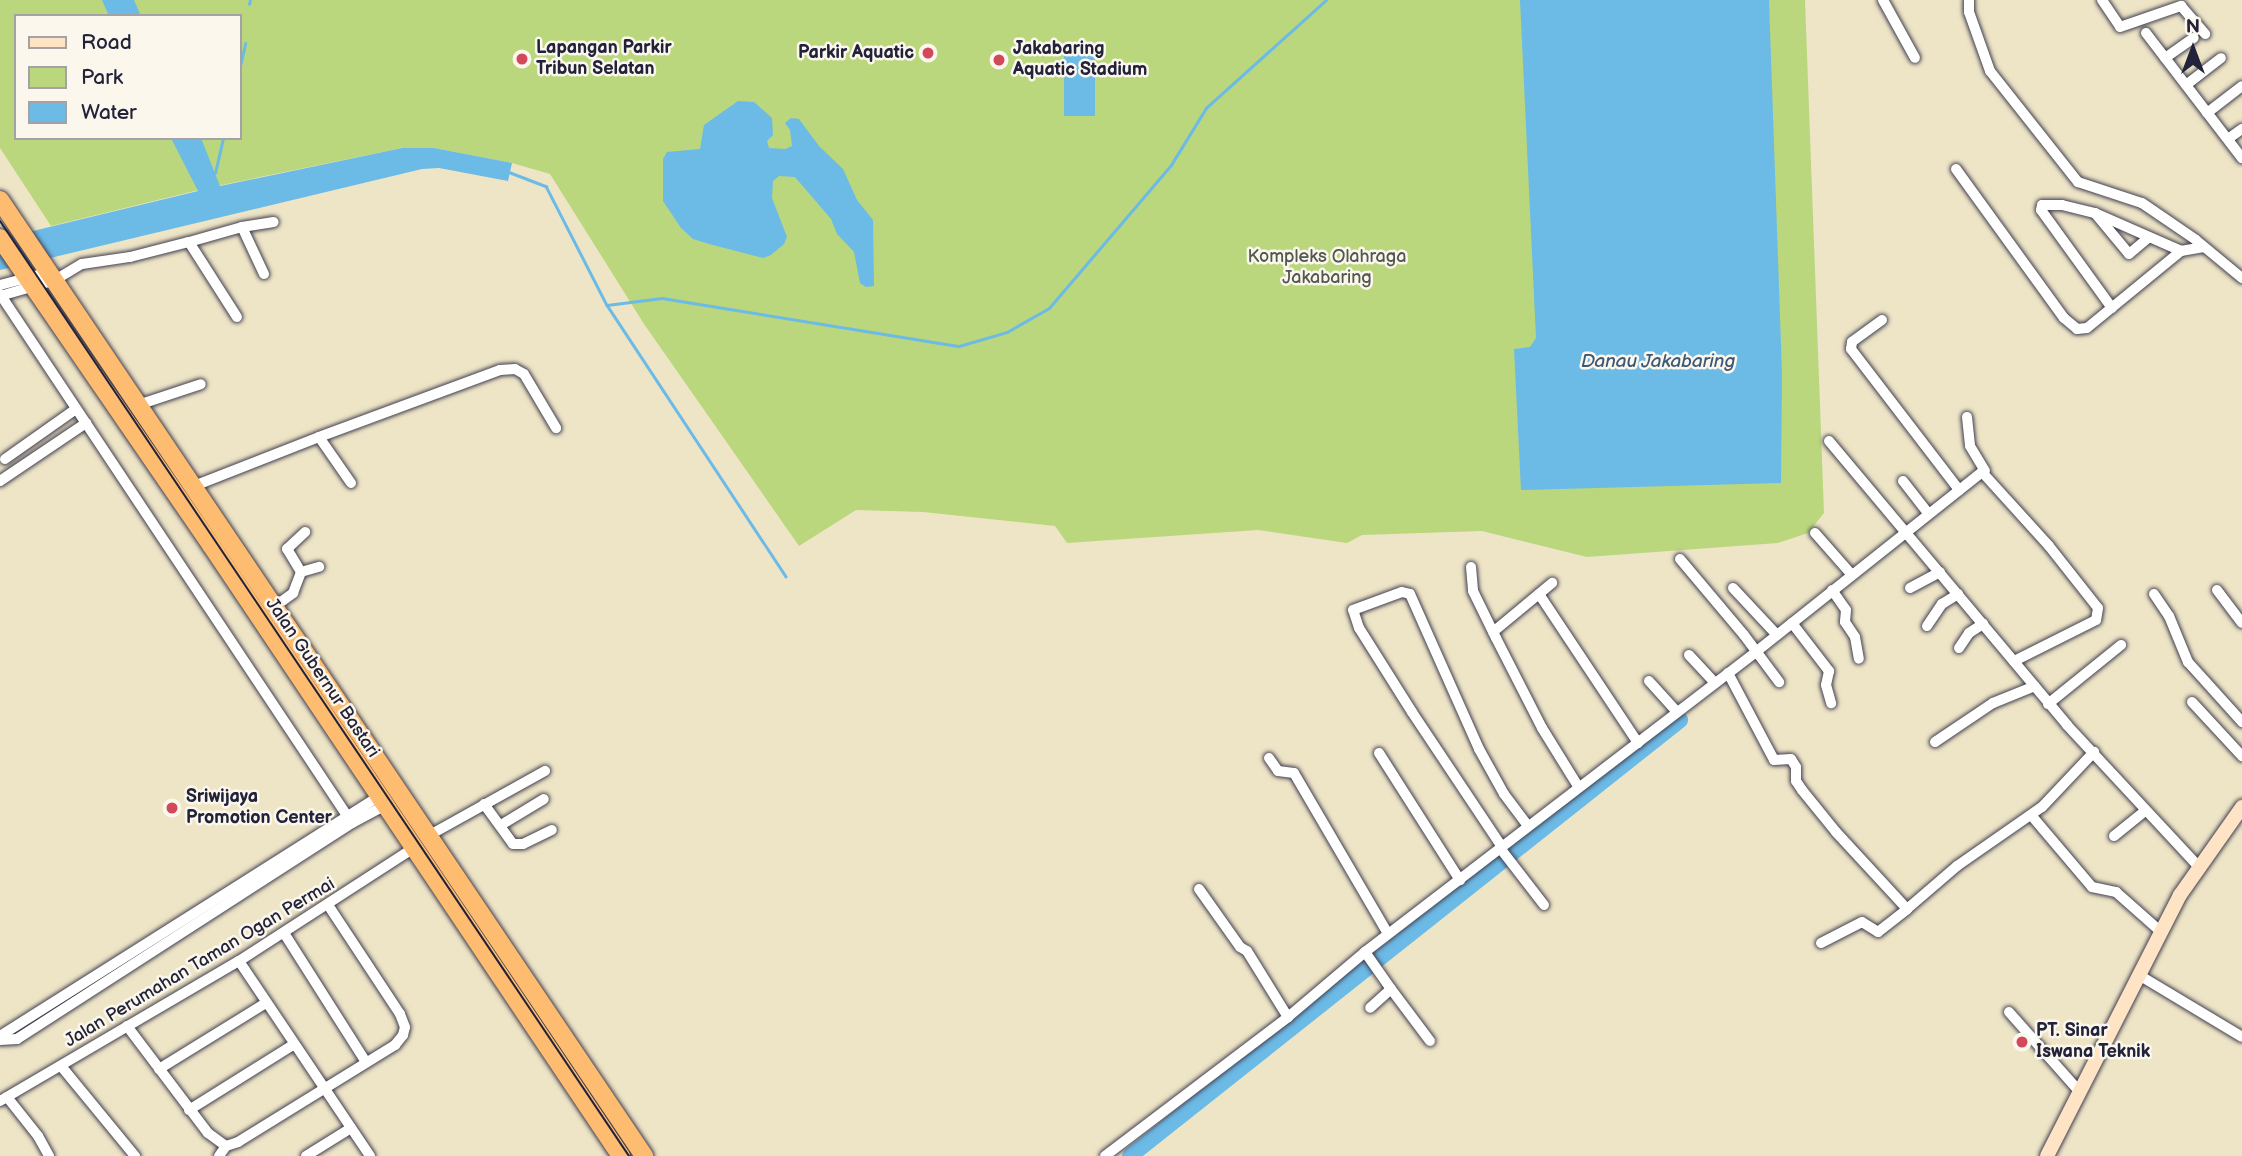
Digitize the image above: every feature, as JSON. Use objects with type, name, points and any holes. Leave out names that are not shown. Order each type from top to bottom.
[{"type":"highway","name":"Jalan Gubernur Bastari","points":[[0,200],[53,272],[138,405],[274,607],[554,1057],[621,1156]]},
{"type":"highway","name":"Jalan Gubernur Bastari","points":[[0,238],[378,803],[421,842],[644,1156]]},
{"type":"highway","points":[[554,1057],[571,1050]]},
{"type":"street","points":[[1883,0],[1915,58]]},
{"type":"street","points":[[1969,0],[1969,12],[1990,71],[2078,182],[2143,202],[2216,256],[2238,276]]},
{"type":"street","points":[[2103,0],[2121,27],[2181,6],[2200,36],[2165,58]]},
{"type":"street","points":[[2146,33],[2242,158]]},
{"type":"street","points":[[2186,85],[2221,58]]},
{"type":"street","points":[[2207,113],[2242,86]]},
{"type":"street","points":[[2228,139],[2242,129]]},
{"type":"street","points":[[1956,169],[2070,324],[2077,329],[2087,328],[2181,251],[2204,247]]},
{"type":"street","points":[[2112,308],[2041,208],[2046,204],[2062,205],[2095,213],[2181,251]]},
{"type":"street","points":[[2095,213],[2129,254],[2149,237]]},
{"type":"street","points":[[274,222],[242,227],[130,257],[82,264],[28,280],[0,293],[354,817]]},
{"type":"street","points":[[242,227],[264,274]]},
{"type":"street","points":[[189,242],[237,317]]},
{"type":"street","points":[[1882,320],[1852,342],[1851,349],[1956,486]]},
{"type":"street","points":[[194,486],[410,401],[500,370],[515,369],[524,374],[556,428]]},
{"type":"street","points":[[138,405],[201,384]]},
{"type":"street","points":[[13,472],[2,456],[76,409]]},
{"type":"street","points":[[1967,417],[1970,446],[1985,471]]},
{"type":"street","points":[[0,481],[86,423]]},
{"type":"street","points":[[319,437],[351,483]]},
{"type":"street","points":[[1829,441],[2048,704],[2199,867]]},
{"type":"street","points":[[1105,1156],[1287,1017],[1370,960],[1388,934],[1757,651],[1906,532],[1925,510],[1956,486],[1982,472],[2049,546],[2098,608],[2096,620],[2014,661]]},
{"type":"street","points":[[1903,481],[1925,510]]},
{"type":"street","points":[[301,572],[287,549],[305,532]]},
{"type":"street","points":[[1815,533],[1851,574]]},
{"type":"street","points":[[1680,559],[1741,630],[1779,682]]},
{"type":"street","points":[[301,572],[319,567]]},
{"type":"street","points":[[1471,567],[1473,591],[1493,632],[1560,759],[1578,786]]},
{"type":"street","points":[[274,607],[293,593],[301,572]]},
{"type":"street","points":[[1910,589],[1940,572]]},
{"type":"street","points":[[1493,632],[1552,583]]},
{"type":"street","points":[[1733,588],[1758,610],[1777,635]]},
{"type":"street","points":[[1832,590],[1846,610],[1845,622],[1855,637],[1858,659]]},
{"type":"street","points":[[2217,590],[2242,623]]},
{"type":"street","points":[[1528,826],[1511,805],[1473,737],[1410,594],[1402,592],[1353,610],[1353,617],[1366,639],[1501,849],[1544,905]]},
{"type":"street","points":[[1539,594],[1638,743]]},
{"type":"street","points":[[1927,626],[1942,604],[1958,594]]},
{"type":"street","points":[[2154,594],[2169,616],[2188,662],[2242,722]]},
{"type":"street","points":[[1792,623],[1829,671],[1826,685],[1831,703]]},
{"type":"street","points":[[1959,648],[1969,633],[1983,624]]},
{"type":"street","points":[[2048,704],[2121,645]]},
{"type":"street","points":[[1689,655],[1715,683]]},
{"type":"street","points":[[1728,673],[1774,760],[1791,759],[1796,767],[1796,782],[1802,790],[1836,832],[1907,909]]},
{"type":"street","points":[[1649,681],[1677,712]]},
{"type":"street","points":[[1935,742],[1993,703],[2035,686]]},
{"type":"street","points":[[2192,702],[2242,756]]},
{"type":"street","points":[[1821,943],[1862,922],[1878,932],[1958,866],[2031,815],[2061,788],[2094,752]]},
{"type":"street","points":[[1380,753],[1460,880]]},
{"type":"street","points":[[1269,758],[1278,771],[1294,773],[1388,934]]},
{"type":"street","name":"Jalan Perumahan Taman Ogan Permai","points":[[3,1099],[239,961],[421,842],[545,771]]},
{"type":"street","points":[[501,825],[544,799]]},
{"type":"street","points":[[0,1038],[378,803]]},
{"type":"street","points":[[484,804],[501,825],[506,836],[517,845],[552,830]]},
{"type":"street","points":[[2047,1156],[2161,932],[2199,867],[2242,807]]},
{"type":"street","points":[[2114,836],[2145,811]]},
{"type":"street","points":[[2031,815],[2092,887],[2116,891],[2161,932]]},
{"type":"street","points":[[1199,889],[1240,947],[1247,951],[1287,1017]]},
{"type":"street","points":[[219,1156],[226,1146],[238,1142],[395,1045],[405,1027],[328,905]]},
{"type":"street","points":[[284,933],[366,1062]]},
{"type":"street","points":[[1370,960],[1430,1041]]},
{"type":"street","points":[[239,961],[370,1156]]},
{"type":"street","points":[[2138,975],[2242,1037]]},
{"type":"street","points":[[1370,1008],[1391,989]]},
{"type":"street","points":[[159,1069],[266,1003]]},
{"type":"street","points":[[2009,1012],[2079,1091]]},
{"type":"street","points":[[127,1026],[189,1110],[208,1133],[226,1146]]},
{"type":"street","points":[[189,1110],[293,1045]]},
{"type":"street","points":[[61,1066],[135,1156]]},
{"type":"street","points":[[3,1099],[38,1136],[49,1156]]},
{"type":"street","points":[[306,1156],[351,1128]]},
{"type":"green space","name":"Kompleks Olahraga Jakabaring","points":[[0,0],[1805,0],[1824,513],[1808,533],[1778,543],[1587,557],[1482,531],[1362,535],[1347,543],[1258,530],[1067,543],[1055,526],[923,512],[856,510],[799,546],[644,324],[550,174],[512,163],[434,148],[402,148],[207,188],[51,226],[0,148]]},
{"type":"water","points":[[102,0],[134,0],[140,14],[108,14]]},
{"type":"water","name":"Danau Jakabaring","points":[[1520,0],[1769,0],[1782,374],[1781,483],[1521,490],[1514,349],[1530,347],[1536,338]]},
{"type":"water","points":[[1064,47],[1095,47],[1095,116],[1064,116]]},
{"type":"water","points":[[738,101],[754,102],[772,118],[773,135],[767,141],[769,148],[785,149],[792,146],[790,130],[785,123],[791,118],[799,119],[819,146],[843,169],[857,200],[873,220],[874,286],[866,287],[860,283],[854,252],[837,234],[831,219],[795,177],[779,176],[773,181],[772,198],[787,237],[784,244],[771,255],[763,258],[709,244],[693,239],[681,228],[663,201],[663,159],[667,152],[700,149],[704,125]]},
{"type":"water","points":[[172,140],[202,140],[220,186],[402,148],[434,148],[512,163],[508,181],[439,168],[422,169],[0,270],[0,239],[198,191]]},
{"type":"waterway","points":[[249,4],[250,0]]},
{"type":"waterway","points":[[607,305],[662,298],[959,346],[1007,332],[1049,308],[1171,165],[1206,108],[1326,0]]},
{"type":"waterway","points":[[242,57],[245,44]]},
{"type":"waterway","points":[[215,173],[223,140]]},
{"type":"waterway","points":[[509,172],[546,186],[607,305],[786,576]]},
{"type":"waterway","points":[[1130,1156],[1680,720]]},
{"type":"tram line","points":[[0,221],[629,1156]]},
{"type":"place","name":"Parkir Aquatic","points":[[928,53]]},
{"type":"place","name":"Lapangan Parkir Tribun Selatan","points":[[522,59]]},
{"type":"place","name":"Jakabaring Aquatic Stadium","points":[[999,60]]},
{"type":"place","name":"Sriwijaya Promotion Center","points":[[172,808]]},
{"type":"place","name":"PT. Sinar Iswana Teknik","points":[[2022,1042]]}]
